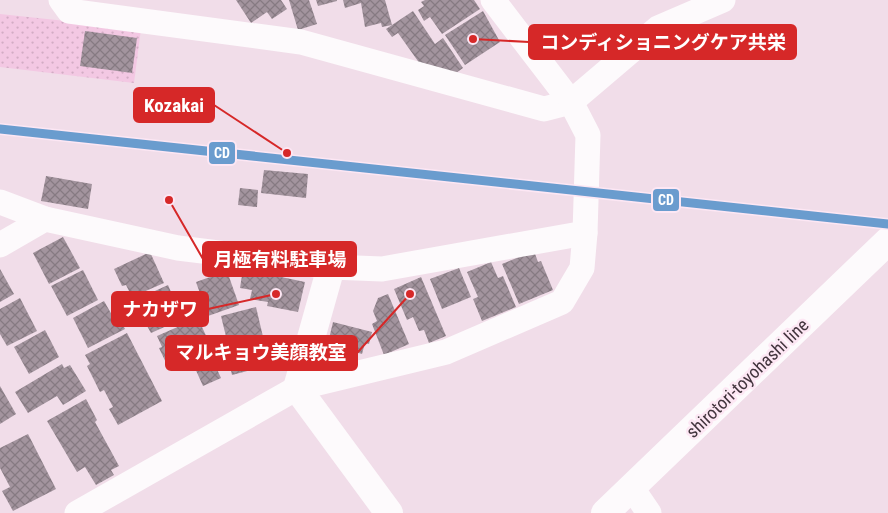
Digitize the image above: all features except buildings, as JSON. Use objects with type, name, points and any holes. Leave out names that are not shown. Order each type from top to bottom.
[{"type":"main road","name":"shirotori-toyohashi line","points":[[605,513],[888,241]]},
{"type":"main road","points":[[330,266],[297,388],[389,513]]},
{"type":"street","points":[[61,0],[69,11],[300,42],[544,109],[570,102],[658,28],[723,0]]},
{"type":"street","points":[[77,513],[297,388],[446,352],[562,302],[582,268],[588,135],[570,102],[493,0]]},
{"type":"street","points":[[0,202],[45,219],[178,248],[330,266],[382,269],[585,233]]},
{"type":"street","points":[[0,245],[45,219]]},
{"type":"street","points":[[632,488],[650,513]]},
{"type":"shaded area","points":[[0,14],[141,29],[134,83],[0,67]]},
{"type":"transit line","name":"CD","points":[[0,129],[888,224]]},
{"type":"place","name":"コンディショニングケア共栄","points":[[473,39]]},
{"type":"place","name":"Kozakai","points":[[287,153]]},
{"type":"place","name":"月極有料駐車場","points":[[169,200]]},
{"type":"place","name":"ナカザワ","points":[[276,294]]},
{"type":"place","name":"マルキョウ美顔教室","points":[[410,294]]}]
